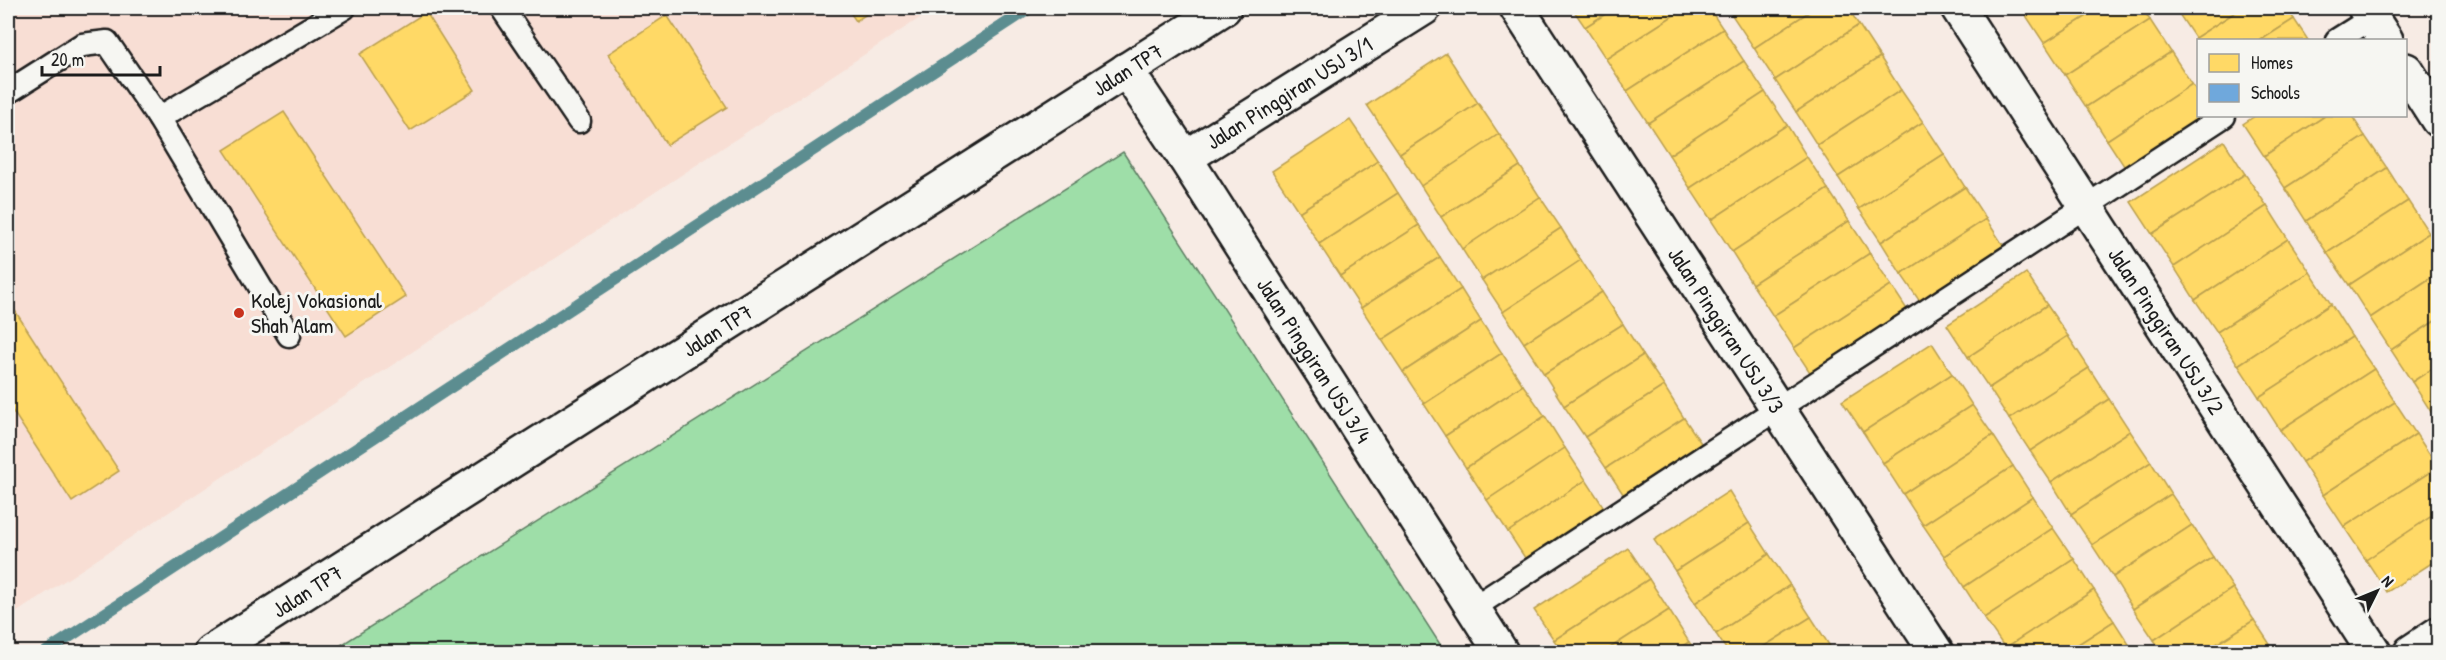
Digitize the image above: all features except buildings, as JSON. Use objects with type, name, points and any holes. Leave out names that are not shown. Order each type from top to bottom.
[{"type":"street","name":"Jalan TP7","points":[[211,652],[1224,8]]},
{"type":"street","name":"Jalan Pinggiran USJ 3/1","points":[[1185,158],[1424,8]]},
{"type":"street","name":"Jalan Pinggiran USJ 3/3","points":[[1516,8],[1936,652]]},
{"type":"street","name":"Jalan Pinggiran USJ 3/2","points":[[1958,8],[2374,652]]},
{"type":"street","name":"Jalan Pinggiran USJ 3/4","points":[[1126,70],[1185,158],[1502,652]]},
{"type":"street","points":[[2407,71],[2439,120]]},
{"type":"street","points":[[2411,652],[2439,634]]},
{"type":"lane","points":[[159,118],[344,8]]},
{"type":"lane","points":[[502,8],[579,121]]},
{"type":"lane","points":[[2339,39],[2374,22]]},
{"type":"lane","points":[[8,92],[82,45],[107,42],[159,118],[289,335]]},
{"type":"lane","points":[[1473,608],[2222,117]]},
{"type":"shaded area","name":"Kolej Vokasional Shah Alam","points":[[8,8],[935,8],[8,618]]},
{"type":"green space","points":[[1123,152],[1445,652],[330,652]]},
{"type":"waterway","points":[[46,652],[1030,8]]},
{"type":"place","name":"Kolej Vokasional Shah Alam","points":[[239,313]]}]
